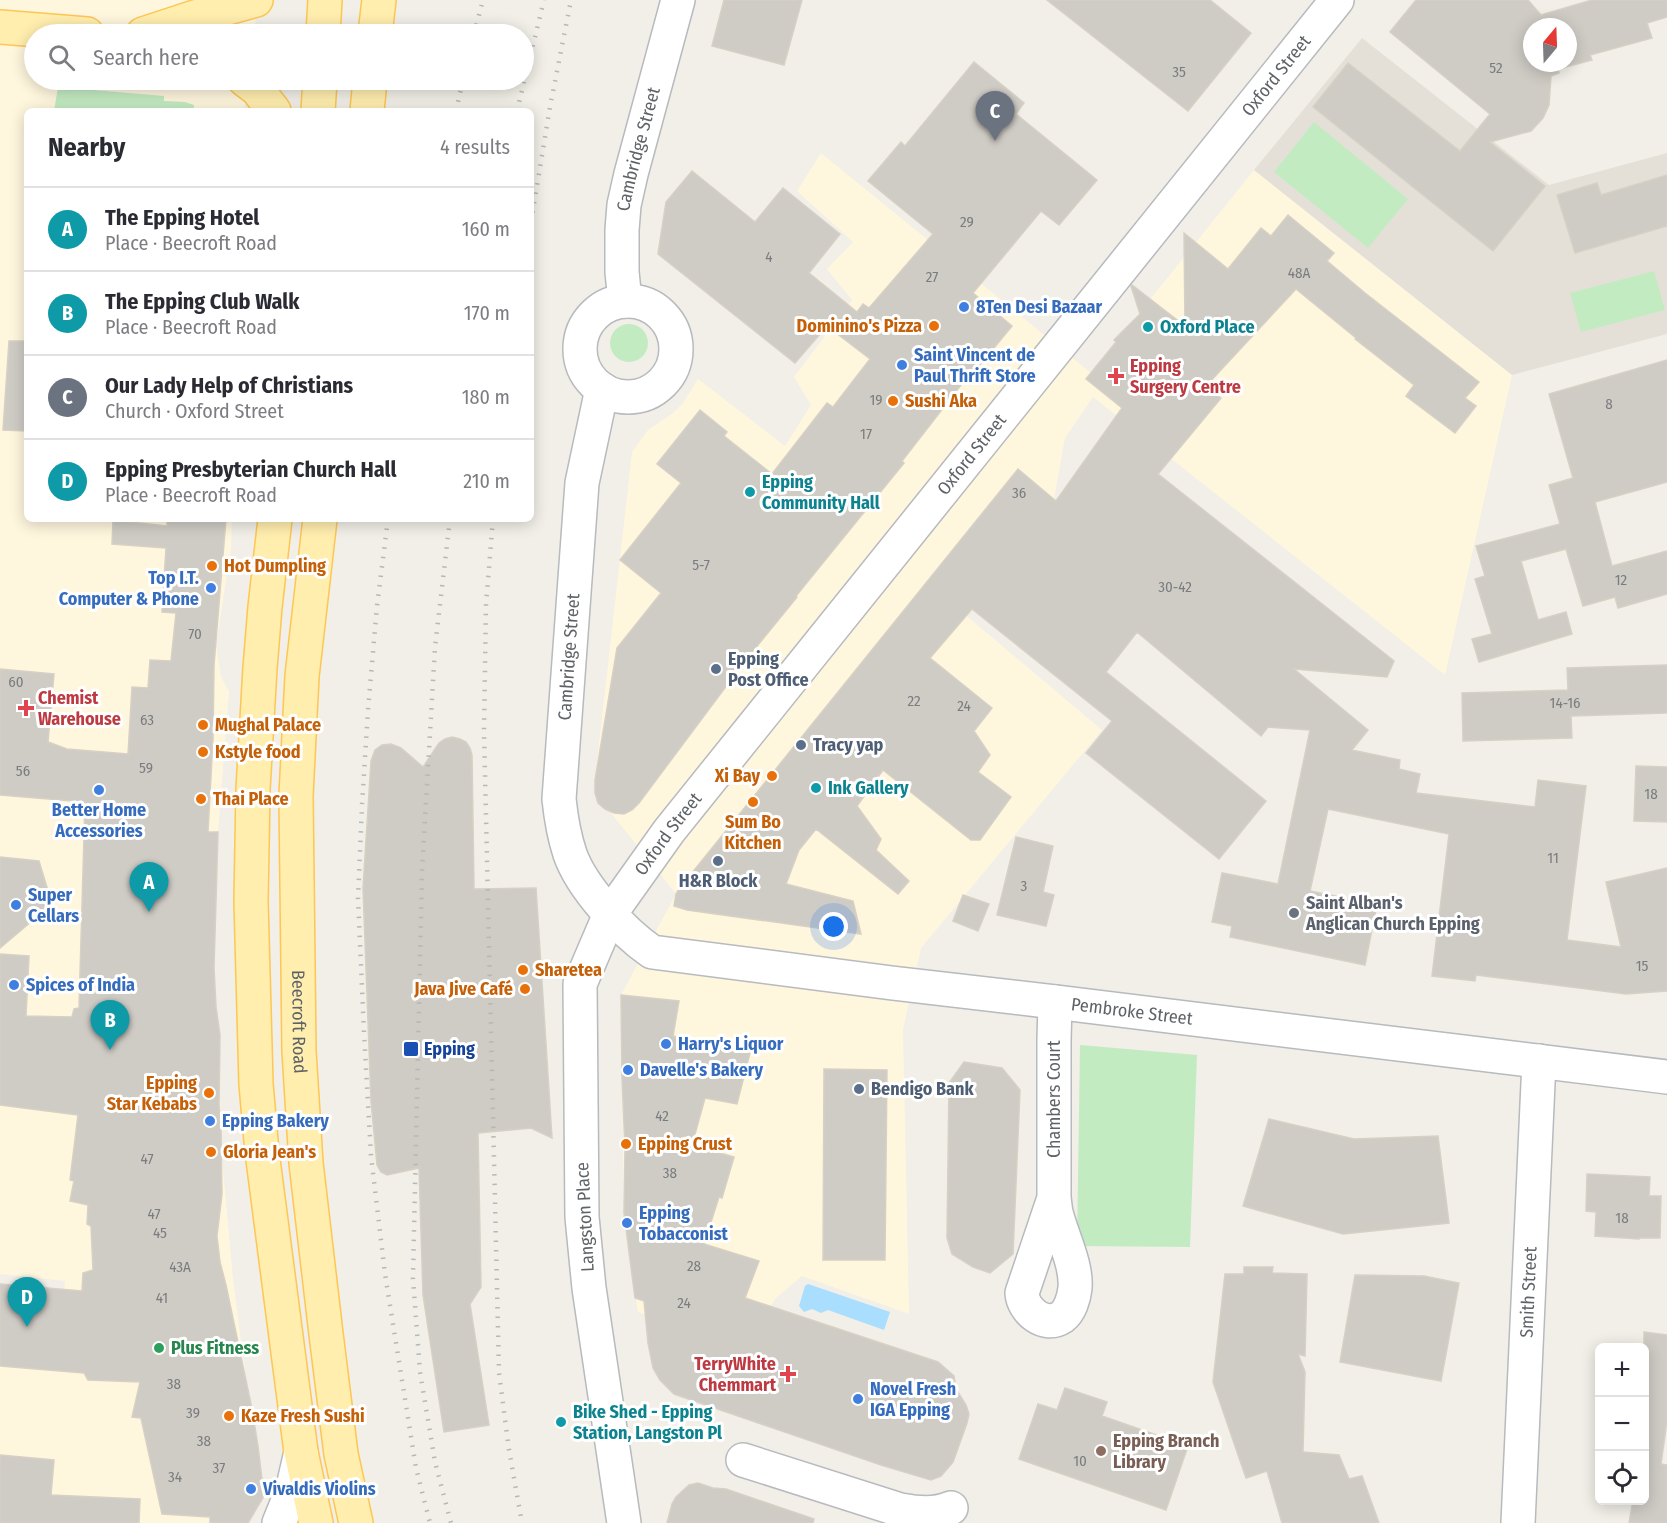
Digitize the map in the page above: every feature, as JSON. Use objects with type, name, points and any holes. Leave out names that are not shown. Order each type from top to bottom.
[{"type":"main road","points":[[174,24],[256,0]]},
{"type":"main road","points":[[324,24],[325,0]]},
{"type":"main road","points":[[376,24],[379,0]]},
{"type":"main road","points":[[0,27],[24,29]]},
{"type":"main road","points":[[258,90],[272,108]]},
{"type":"main road","points":[[318,108],[319,90]]},
{"type":"main road","points":[[367,108],[369,90]]},
{"type":"main road","points":[[275,522],[260,657],[253,789],[251,901],[256,1084],[262,1152],[301,1452],[316,1523]]},
{"type":"main road","name":"Beecroft Road","points":[[320,522],[302,676],[296,796],[299,1051],[306,1163],[324,1322],[341,1454],[356,1523]]},
{"type":"street","name":"Cambridge Street","points":[[625,301],[622,272],[624,206],[678,0]]},
{"type":"street","name":"Oxford Street","points":[[610,914],[669,831],[1337,0]]},
{"type":"street","points":[[625,301],[640,303],[654,309],[673,331],[676,346],[674,361],[668,374],[658,386],[645,393],[631,396],[616,395],[602,389],[591,379],[583,366],[580,351],[581,336],[588,323],[598,312],[611,304],[625,301]]},
{"type":"street","name":"Cambridge Street","points":[[602,389],[582,483],[559,799],[563,829],[570,855],[579,874],[610,914]]},
{"type":"street","name":"Pembroke Street","points":[[610,914],[652,952],[1667,1077]]},
{"type":"street","name":"Langston Place","points":[[610,914],[580,984],[582,1207],[589,1288],[622,1522]]},
{"type":"street","name":"Chambers Court","points":[[1054,1198],[1055,1002]]},
{"type":"street","name":"Smith Street","points":[[1518,1523],[1539,1060]]},
{"type":"street","points":[[279,1523],[292,1491],[301,1452]]},
{"type":"street","points":[[743,1460],[900,1510],[935,1513],[951,1508]]},
{"type":"shaded area","points":[[0,0],[258,0],[255,24],[24,24],[24,90],[247,90],[244,108],[24,108],[24,522],[232,522],[231,548],[216,646],[221,677],[229,691],[218,832],[214,968],[222,1158],[233,1279],[247,1387],[262,1476],[259,1506],[248,1523],[0,1523],[0,1362],[58,1366],[65,1281],[0,1274]]},
{"type":"shaded area","points":[[1362,38],[1549,185],[1667,153],[1667,334],[1512,375],[1254,170]]},
{"type":"shaded area","points":[[821,153],[1091,373],[1254,170],[1512,375],[1445,675],[1093,397],[1065,438],[1054,499],[962,612],[1102,730],[921,948],[903,1029],[909,1314],[802,1276],[776,1298],[743,1347],[638,1312],[624,1215],[621,995],[676,894],[595,793],[595,780],[632,452],[648,430],[673,413],[683,403],[698,379],[785,446],[811,405],[794,377],[852,300],[827,269],[853,242],[797,191]]},
{"type":"green space","points":[[58,90],[93,90],[164,96],[164,101],[194,105],[194,108],[54,108]]},
{"type":"green space","points":[[1314,122],[1408,199],[1368,248],[1274,172]]},
{"type":"green space","points":[[1654,271],[1665,310],[1581,332],[1570,293]]},
{"type":"green space","points":[[629,324],[643,329],[648,343],[643,357],[629,362],[615,357],[610,343],[615,329]]},
{"type":"green space","points":[[1080,1045],[1197,1055],[1190,1247],[1077,1246]]},
{"type":"water","points":[[808,1284],[890,1312],[884,1330],[828,1310],[821,1313],[812,1309],[804,1312],[799,1306],[805,1286]]},
{"type":"building","points":[[724,0],[802,0],[784,65],[712,46]]},
{"type":"building","points":[[1047,0],[1210,0],[1251,33],[1188,111]]},
{"type":"building","points":[[1416,0],[1528,0],[1541,15],[1592,0],[1667,0],[1667,17],[1647,23],[1652,38],[1590,55],[1592,60],[1577,64],[1577,18],[1523,18],[1523,72],[1559,73],[1551,76],[1549,105],[1543,118],[1531,131],[1490,142],[1545,186],[1493,251],[1313,107],[1348,63],[1460,151],[1490,114],[1390,32]]},
{"type":"building","points":[[974,62],[1024,103],[1016,114],[1097,180],[1059,225],[1041,211],[973,293],[1012,326],[970,377],[968,376],[902,461],[904,463],[745,661],[639,803],[624,814],[605,809],[598,803],[595,780],[617,648],[661,593],[620,560],[681,483],[657,464],[700,410],[727,432],[724,436],[772,474],[827,403],[833,407],[870,359],[827,326],[795,363],[658,254],[666,202],[692,171],[755,222],[783,188],[840,234],[809,273],[857,312],[863,304],[869,308],[933,234],[868,181],[901,142],[905,146]]},
{"type":"building","points":[[1667,175],[1667,226],[1575,253],[1557,195],[1597,183],[1601,195]]},
{"type":"building","points":[[1288,215],[1334,253],[1327,261],[1479,382],[1465,398],[1476,406],[1455,433],[1406,396],[1414,385],[1296,289],[1206,386],[1221,398],[1158,474],[1394,661],[1387,677],[1294,669],[1368,730],[1352,750],[1400,760],[1399,769],[1420,774],[1416,793],[1535,807],[1538,780],[1586,786],[1567,940],[1621,947],[1606,882],[1667,868],[1667,991],[1626,994],[1476,975],[1475,981],[1432,976],[1449,834],[1328,809],[1310,891],[1377,904],[1365,965],[1230,937],[1232,926],[1212,922],[1222,873],[1278,884],[1310,730],[1268,727],[1261,736],[1137,632],[1106,672],[1266,801],[1219,859],[1086,753],[1112,721],[972,609],[930,658],[992,708],[974,731],[990,755],[978,772],[1011,797],[980,840],[971,840],[883,770],[857,806],[881,839],[876,850],[909,881],[898,894],[816,829],[799,850],[786,884],[853,901],[861,934],[687,910],[674,906],[679,889],[1018,469],[1056,501],[1122,408],[1086,379],[1116,342],[1114,340],[1140,314],[1131,286],[1185,326],[1184,233],[1228,269],[1261,228],[1271,236]]},
{"type":"building","points":[[9,341],[24,341],[24,431],[3,430]]},
{"type":"building","points":[[1667,360],[1667,482],[1595,502],[1612,566],[1667,551],[1667,594],[1618,608],[1615,597],[1583,606],[1566,549],[1521,561],[1538,620],[1566,612],[1572,634],[1479,662],[1472,639],[1492,634],[1475,579],[1485,576],[1476,546],[1560,524],[1549,485],[1573,478],[1549,394]]},
{"type":"building","points":[[113,522],[167,526],[167,522],[226,522],[214,665],[208,832],[218,832],[214,968],[220,1035],[219,1105],[222,1194],[217,1236],[220,1262],[252,1409],[264,1496],[248,1523],[210,1523],[210,1517],[162,1514],[141,1418],[132,1417],[140,1382],[88,1380],[84,1373],[0,1366],[0,1284],[82,1291],[83,1273],[93,1270],[91,1226],[87,1224],[88,1205],[70,1201],[74,1181],[70,1180],[78,1115],[0,1105],[0,954],[29,956],[26,1016],[72,1017],[74,1009],[79,1008],[85,802],[0,795],[0,669],[54,674],[48,742],[67,749],[128,754],[132,687],[148,688],[150,660],[171,661],[176,613],[162,612],[166,548],[112,544]]},
{"type":"building","points":[[1667,665],[1667,713],[1571,716],[1572,738],[1463,741],[1462,693],[1568,690],[1567,668]]},
{"type":"building","points":[[452,737],[466,742],[472,755],[474,889],[536,888],[552,1138],[531,1128],[478,1133],[481,1287],[470,1304],[489,1425],[444,1432],[423,1295],[419,1168],[387,1175],[381,1172],[377,1165],[371,1101],[363,888],[371,761],[375,750],[382,745],[391,744],[401,748],[423,767],[439,743]]},
{"type":"building","points":[[1636,766],[1667,767],[1667,822],[1634,821]]},
{"type":"building","points":[[1016,837],[1053,846],[1043,892],[1054,895],[1046,926],[997,915]]},
{"type":"building","name":"Super Cellars","points":[[0,857],[39,861],[52,904],[0,948]]},
{"type":"building","points":[[963,895],[989,904],[978,931],[953,921]]},
{"type":"building","points":[[621,995],[679,1001],[673,1036],[750,1053],[737,1104],[705,1098],[692,1145],[734,1157],[722,1198],[719,1197],[704,1244],[759,1261],[745,1298],[938,1362],[954,1376],[956,1389],[969,1414],[953,1462],[941,1476],[931,1480],[881,1465],[674,1394],[660,1380],[653,1368],[644,1301],[635,1298],[624,1213],[625,1149]]},
{"type":"building","points":[[964,1062],[1002,1068],[1020,1090],[1013,1254],[990,1273],[973,1267],[952,1254],[947,1238],[949,1083]]},
{"type":"building","points":[[824,1069],[887,1070],[885,1260],[823,1260]]},
{"type":"building","points":[[1269,1119],[1354,1139],[1438,1136],[1449,1223],[1343,1234],[1243,1206]]},
{"type":"building","points":[[1587,1174],[1650,1177],[1649,1196],[1661,1196],[1660,1238],[1595,1236],[1596,1212],[1586,1211]]},
{"type":"building","points":[[1244,1267],[1273,1267],[1272,1273],[1307,1274],[1305,1356],[1298,1354],[1305,1372],[1303,1452],[1339,1455],[1349,1479],[1362,1476],[1379,1523],[1282,1523],[1267,1471],[1246,1478],[1213,1382],[1225,1274],[1244,1274]]},
{"type":"building","points":[[1355,1275],[1424,1276],[1459,1283],[1441,1381],[1340,1362]]},
{"type":"building","points":[[1644,1332],[1667,1335],[1667,1421],[1661,1464],[1667,1465],[1667,1523],[1629,1523],[1632,1505],[1649,1505],[1649,1343],[1644,1343]]},
{"type":"building","points":[[1065,1388],[1107,1402],[1102,1416],[1188,1446],[1166,1510],[1019,1459],[1038,1404],[1057,1410]]},
{"type":"building","points":[[0,1455],[54,1460],[51,1495],[140,1499],[139,1523],[0,1523]]},
{"type":"building","points":[[698,1483],[726,1489],[814,1519],[813,1523],[667,1523],[676,1497],[689,1485]]},
{"type":"railway","points":[[477,24],[483,0]]},
{"type":"railway","points":[[534,41],[544,0]]},
{"type":"railway","points":[[534,204],[571,0]]},
{"type":"railway","points":[[457,108],[461,90]]},
{"type":"railway","points":[[518,108],[522,90]]},
{"type":"railway","points":[[388,522],[377,606],[368,710],[358,898],[371,1156],[385,1274],[416,1468],[430,1523]]},
{"type":"railway","points":[[450,522],[435,647],[422,871],[413,1278],[420,1372],[435,1462],[451,1523]]},
{"type":"railway","points":[[493,522],[486,604],[484,731],[499,1373],[522,1523]]},
{"type":"place","name":"Our Lady Help of Christians","points":[[995,141]]},
{"type":"place","name":"8Ten Desi Bazaar","points":[[964,307]]},
{"type":"place","name":"Dominino's Pizza","points":[[934,326]]},
{"type":"place","name":"Oxford Place","points":[[1148,327]]},
{"type":"place","name":"Saint Vincent de Paul Thrift Store","points":[[902,365]]},
{"type":"place","name":"Epping Surgery Centre","points":[[1116,376]]},
{"type":"place","name":"Sushi Aka","points":[[893,401]]},
{"type":"place","name":"Epping Community Hall","points":[[750,492]]},
{"type":"place","name":"Hot Dumpling","points":[[212,566]]},
{"type":"place","name":"Top I.T. Computer & Phone","points":[[211,588]]},
{"type":"place","name":"Epping Post Office","points":[[716,669]]},
{"type":"place","name":"Chemist Warehouse","points":[[26,708]]},
{"type":"place","name":"Mughal Palace","points":[[203,725]]},
{"type":"place","name":"Tracy yap","points":[[801,745]]},
{"type":"place","name":"Kstyle food","points":[[203,752]]},
{"type":"place","name":"Xi Bay","points":[[772,776]]},
{"type":"place","name":"Ink Gallery","points":[[816,788]]},
{"type":"place","name":"Better Home Accessories","points":[[99,790]]},
{"type":"place","name":"Thai Place","points":[[201,799]]},
{"type":"place","name":"Sum Bo Kitchen","points":[[753,802]]},
{"type":"place","name":"H&R Block","points":[[718,861]]},
{"type":"place","name":"Super Cellars","points":[[16,905]]},
{"type":"place","name":"The Epping Hotel","points":[[149,912]]},
{"type":"place","name":"Saint Alban's Anglican Church Epping","points":[[1294,913]]},
{"type":"place","name":"Sharetea","points":[[523,970]]},
{"type":"place","name":"Spices of India","points":[[14,985]]},
{"type":"place","name":"Java Jive Café","points":[[525,989]]},
{"type":"place","name":"Harry's Liquor","points":[[666,1044]]},
{"type":"place","name":"Epping","points":[[411,1049]]},
{"type":"place","name":"The Epping Club Walk","points":[[110,1050]]},
{"type":"place","name":"Davelle's Bakery","points":[[628,1070]]},
{"type":"place","name":"Bendigo Bank","points":[[859,1089]]},
{"type":"place","name":"Epping Star Kebabs","points":[[209,1093]]},
{"type":"place","name":"Epping Bakery","points":[[210,1121]]},
{"type":"place","name":"Epping Crust","points":[[626,1144]]},
{"type":"place","name":"Gloria Jean's","points":[[211,1152]]},
{"type":"place","name":"Epping Tobacconist","points":[[627,1223]]},
{"type":"place","name":"Epping Presbyterian Church Hall","points":[[27,1327]]},
{"type":"place","name":"Plus Fitness","points":[[159,1348]]},
{"type":"place","name":"TerryWhite Chemmart","points":[[788,1374]]},
{"type":"place","name":"Novel Fresh IGA Epping","points":[[858,1399]]},
{"type":"place","name":"Kaze Fresh Sushi","points":[[229,1416]]},
{"type":"place","name":"Bike Shed - Epping Station, Langston Pl","points":[[561,1422]]},
{"type":"place","name":"Epping Branch Library","points":[[1101,1451]]},
{"type":"place","name":"Vivaldis Violins","points":[[251,1489]]}]
